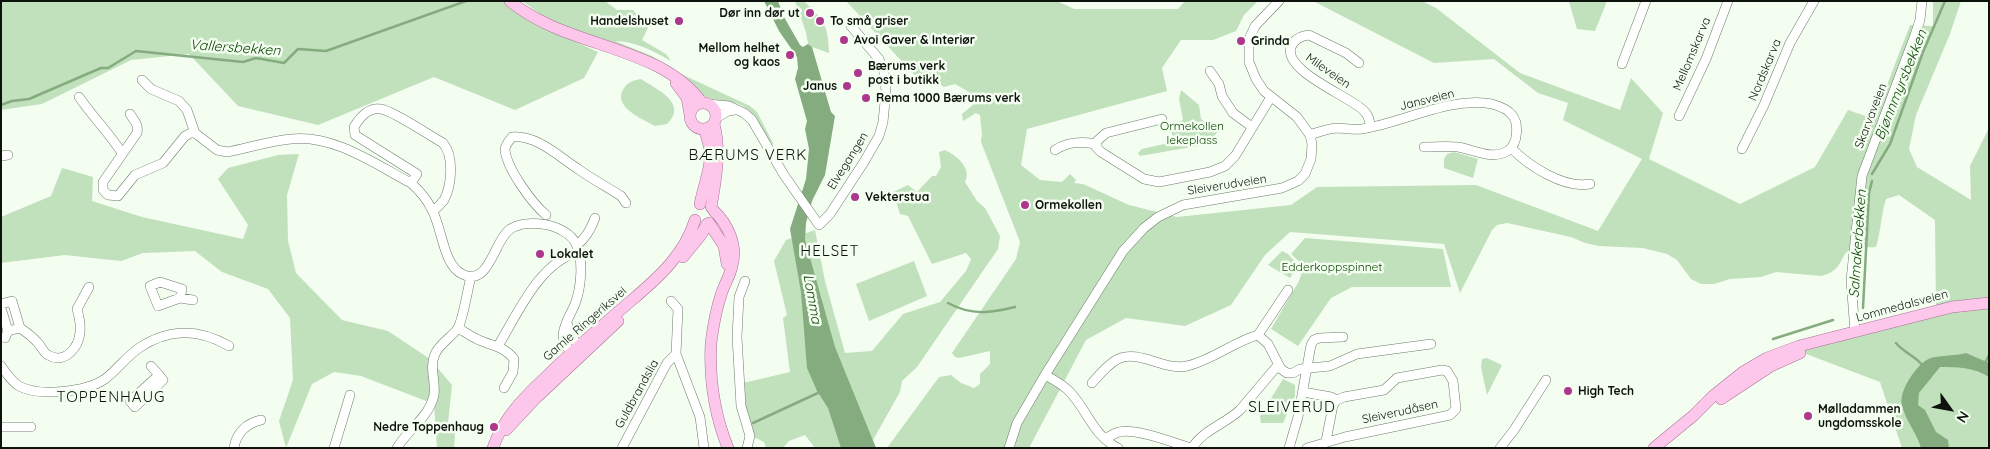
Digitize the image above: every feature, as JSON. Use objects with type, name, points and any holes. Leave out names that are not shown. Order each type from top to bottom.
[{"type":"main road","points":[[510,1],[526,13],[552,27],[660,66],[680,80],[704,104],[712,107],[715,112],[711,124],[711,162],[700,204],[693,211],[695,220],[698,223],[708,223],[712,220],[717,160],[716,132],[711,124]]},
{"type":"main road","points":[[649,63],[680,87],[687,98],[694,125],[711,124]]},
{"type":"main road","points":[[690,115],[694,107],[704,104]]},
{"type":"main road","points":[[700,204],[708,204],[713,209],[724,224],[733,246],[732,266],[713,326],[710,363],[716,412],[728,448]]},
{"type":"main road","name":"Gamle Ringeriksvei","points":[[493,448],[502,427],[514,408],[644,290],[672,262],[682,249],[695,220]]},
{"type":"main road","points":[[708,223],[724,246],[727,258],[727,278]]},
{"type":"main road","name":"Gamle Ringeriksvei","points":[[498,448],[503,436],[512,423],[577,351],[663,278],[686,254],[708,223]]},
{"type":"main road","name":"Lommedalsveien","points":[[1654,448],[1693,416],[1771,366],[1824,341],[1952,307],[1989,303]]},
{"type":"street","points":[[1279,1],[1255,26],[1249,40],[1248,50],[1252,71],[1259,85],[1297,117],[1310,135]]},
{"type":"street","points":[[1622,64],[1646,1]]},
{"type":"street","name":"Mellomskarva","points":[[1679,116],[1706,59],[1728,1]]},
{"type":"street","name":"Nordskarva","points":[[1742,149],[1764,105],[1790,43],[1814,1]]},
{"type":"street","name":"Skarvaveien","points":[[1855,332],[1851,280],[1862,176],[1917,27],[1922,1]]},
{"type":"street","name":"Elvegangen","points":[[735,110],[744,113],[759,129],[777,164],[819,225],[830,214],[864,162],[879,136],[883,122],[886,91],[884,72],[879,58],[851,26]]},
{"type":"street","name":"Mileveien","points":[[1359,63],[1346,53],[1309,35],[1303,35],[1296,40],[1290,51],[1292,59],[1297,66],[1332,91],[1364,110],[1371,127]]},
{"type":"street","points":[[1210,71],[1219,84],[1222,96],[1232,113],[1252,127]]},
{"type":"street","points":[[142,80],[151,89],[179,101],[187,110],[195,133],[217,150],[227,152],[292,138],[319,141],[352,152],[411,183],[424,197],[433,211],[445,248],[454,269],[459,273],[471,276],[483,271],[489,265],[504,235],[516,226],[533,224],[565,230],[578,248],[580,264],[579,291],[568,322],[568,329],[577,351]]},
{"type":"street","points":[[79,97],[94,119],[102,125],[122,153]]},
{"type":"street","points":[[1055,150],[1074,142],[1095,144],[1101,152],[1150,181],[1159,182],[1210,172],[1225,166],[1235,156],[1272,97]]},
{"type":"street","points":[[704,104],[722,104],[735,110]]},
{"type":"street","name":"Jansveien","points":[[1310,135],[1335,128],[1362,129],[1458,105],[1491,104],[1503,108],[1513,115],[1517,127],[1515,140],[1511,148]]},
{"type":"street","points":[[411,183],[417,174],[355,136],[354,127],[360,116],[368,111],[382,109],[443,143],[448,149],[450,154],[450,174],[447,193],[443,202],[433,211]]},
{"type":"street","points":[[711,124],[728,111],[735,110]]},
{"type":"street","points":[[130,114],[138,128],[137,133],[103,182],[103,190],[108,195],[118,196],[124,191],[135,175],[160,165],[168,159],[185,136],[195,133]]},
{"type":"street","points":[[1095,144],[1106,133],[1162,119]]},
{"type":"street","name":"Sleiverudveien","points":[[1009,448],[1018,423],[1045,376],[1123,250],[1134,237],[1158,216],[1183,205],[1269,191],[1298,181],[1309,167],[1312,144],[1310,135]]},
{"type":"street","points":[[546,215],[527,195],[509,161],[505,149],[507,142],[512,137],[522,136],[558,154],[576,168],[621,196],[626,203]]},
{"type":"street","points":[[1424,147],[1457,147],[1491,155],[1502,154],[1511,148],[1527,163],[1559,179],[1574,185],[1590,184]]},
{"type":"street","points":[[498,346],[547,270],[578,248],[592,228],[595,218]]},
{"type":"street","points":[[397,448],[408,432],[422,419],[430,408],[434,395],[431,368],[435,354],[439,346],[458,328],[471,276]]},
{"type":"street","points":[[746,281],[739,298],[737,337],[741,406],[750,436],[747,448]]},
{"type":"street","points":[[20,328],[7,334],[1,306],[12,301],[20,328],[38,343],[48,355],[59,358],[67,356],[72,351],[80,334],[81,324],[77,309],[89,287]]},
{"type":"street","points":[[1092,383],[1116,360],[1122,358],[1134,358],[1164,365],[1184,366],[1205,360],[1258,335],[1288,290]]},
{"type":"street","points":[[180,298],[193,300]]},
{"type":"street","name":"Guldbrandslia","points":[[671,301],[678,309],[676,354],[700,417],[704,448]]},
{"type":"street","points":[[458,328],[478,340],[498,346],[514,358],[513,372],[504,388]]},
{"type":"street","points":[[1,366],[19,386],[33,391],[56,391],[84,388],[96,384],[105,379],[138,349],[161,337],[194,332],[229,346]]},
{"type":"street","points":[[1258,335],[1268,344],[1276,356],[1278,365],[1287,373],[1306,368],[1330,366],[1357,354],[1431,344]]},
{"type":"street","points":[[1289,448],[1298,417],[1306,368],[1314,340],[1343,337]]},
{"type":"street","name":"Guldbrandslia","points":[[622,448],[667,363],[676,354]]},
{"type":"street","points":[[1105,439],[1120,432],[1130,432],[1165,439],[1192,448],[1201,436],[1234,416],[1278,365]]},
{"type":"street","points":[[152,366],[159,375]]},
{"type":"street","name":"Sleiverudåsen","points":[[1307,448],[1326,441],[1450,415],[1456,409],[1453,381],[1448,371],[1442,370],[1397,378],[1384,390],[1336,400]]},
{"type":"street","points":[[1045,376],[1070,391],[1095,428],[1105,439],[1118,448]]},
{"type":"street","points":[[1500,448],[1514,430],[1546,380]]},
{"type":"street","points":[[1303,392],[1332,397],[1336,400],[1333,405],[1326,441]]},
{"type":"street","points":[[334,448],[350,395]]},
{"type":"street","points":[[234,448],[235,441],[244,427],[252,422],[261,420]]},
{"type":"street","points":[[1,427],[31,427]]},
{"type":"green space","points":[[1,1],[504,1],[545,28],[598,52],[584,78],[515,110],[434,77],[318,125],[238,106],[189,54],[131,60],[42,104],[1,110]]},
{"type":"green space","points":[[522,1],[605,1],[617,10],[633,10],[648,28],[642,40],[666,54],[671,61],[637,45],[615,41],[652,56],[681,74],[750,106],[757,112],[774,145],[757,120],[743,106],[704,96],[550,21]]},
{"type":"green space","points":[[795,1],[804,1],[824,24],[829,53],[808,44],[806,32]]},
{"type":"green space","points":[[846,1],[1057,1],[1074,9],[1178,9],[1185,1],[1258,1],[1244,15],[1236,31],[1213,40],[1181,40],[1162,68],[1167,91],[1027,129],[1021,165],[1040,180],[1062,182],[1070,174],[1076,180],[1074,183],[1083,184],[1129,205],[1177,217],[1291,205],[1317,187],[1476,185],[1598,231],[1642,159],[1563,120],[1568,103],[1538,93],[1494,59],[1434,63],[1313,1],[1422,1],[1436,8],[1520,73],[1620,110],[1631,78],[1663,113],[1649,159],[1740,204],[1815,167],[1848,110],[1874,119],[1910,25],[1933,26],[1933,1],[1961,1],[1950,34],[1916,115],[1909,149],[1917,167],[1971,200],[1970,166],[1989,128],[1989,448],[1902,448],[1880,382],[1801,352],[1852,333],[1936,310],[1935,220],[1899,195],[1886,199],[1876,247],[1851,249],[1844,255],[1838,267],[1829,273],[1821,276],[1776,272],[1761,277],[1730,279],[1714,284],[1701,284],[1691,279],[1677,260],[1667,254],[1643,248],[1599,246],[1571,237],[1507,223],[1497,225],[1492,230],[1460,293],[1444,244],[1290,232],[1265,255],[1231,305],[1185,326],[1126,318],[1086,340],[1029,448],[887,448],[939,377],[951,375],[961,383],[974,388],[980,384],[980,374],[990,364],[990,351],[959,358],[955,357],[952,353],[1016,259],[1020,242],[981,142],[980,115],[976,113],[963,121],[962,114],[974,104],[969,92],[955,84],[944,87],[935,80],[920,81]]},
{"type":"green space","points":[[1607,1],[1595,31],[1577,29],[1569,2]]},
{"type":"green space","points":[[641,79],[662,92],[672,103],[673,116],[667,124],[655,126],[636,116],[625,107],[621,95],[624,88],[631,82]]},
{"type":"green space","name":"Ormekollen lekeplass","points":[[1181,90],[1199,105],[1201,119],[1218,131],[1209,144],[1140,156],[1138,153],[1142,149],[1173,142],[1171,125],[1183,120],[1179,99]]},
{"type":"green space","points":[[945,150],[958,159],[965,167],[967,177],[965,182],[977,201],[985,208],[1000,236],[998,249],[917,367],[902,381],[900,392],[873,440],[876,448],[815,448],[805,435],[789,441],[783,448],[766,448],[764,442],[752,436],[745,406],[743,383],[790,372],[783,318],[787,315],[774,261],[786,240],[815,230],[825,281],[845,353],[872,351],[903,314],[940,302],[966,271],[971,259],[966,253],[932,264],[908,216],[900,214],[893,192],[908,185],[917,192],[932,176],[936,176],[941,167],[939,152]]},
{"type":"green space","points":[[1454,152],[1478,159],[1473,178],[1444,168],[1444,159],[1447,154]]},
{"type":"green space","points":[[299,154],[287,195],[288,241],[296,273],[342,320],[388,331],[430,359],[452,385],[448,423],[455,434],[454,448],[437,448],[434,404],[361,376],[334,372],[312,384],[286,448],[279,421],[293,380],[290,318],[268,289],[222,272],[195,251],[143,253],[121,261],[65,255],[1,263],[1,217],[51,196],[62,168],[93,177],[92,201],[142,217],[243,239],[248,225],[218,179],[228,168],[278,155]]},
{"type":"green space","name":"Edderkoppspinnet","points":[[1305,238],[1443,249],[1451,287],[1352,287],[1331,298],[1298,346],[1271,329],[1299,281],[1304,266],[1291,254]]},
{"type":"green space","points":[[1282,251],[1288,254],[1298,265],[1290,278],[1268,265]]},
{"type":"green space","points":[[914,261],[927,296],[869,321],[856,284]]},
{"type":"green space","points":[[1487,358],[1502,365],[1487,395],[1481,367],[1482,359]]},
{"type":"green space","points":[[1283,379],[1295,385],[1295,396],[1283,423],[1261,423],[1260,416]]},
{"type":"water","name":"Lomma","points":[[764,1],[778,1],[784,17],[800,45],[803,47],[808,44],[812,47],[831,112],[835,116],[825,175],[812,201],[806,223],[805,240],[835,347],[876,448],[841,448],[828,408],[817,391],[807,368],[801,292],[790,229],[806,179],[809,149],[805,129],[807,121],[795,79],[798,68],[797,57],[779,31]]},
{"type":"water","points":[[1966,353],[1989,363],[1989,377],[1971,369],[1940,367],[1919,393],[1918,405],[1925,410],[1936,432],[1948,440],[1949,448],[1921,448],[1902,405],[1903,392],[1906,385],[1920,365],[1931,358]]},
{"type":"waterway","name":"Vallersbekken","points":[[1,105],[12,101],[29,99],[101,68],[108,68],[136,51],[243,62],[256,58],[284,63],[298,49],[326,51],[466,1]]},
{"type":"waterway","name":"Bjønnmyrsbekken","points":[[1872,174],[1890,144],[1923,52],[1945,1]]},
{"type":"waterway","name":"Salmakerbekken","points":[[1863,308],[1869,193],[1872,181]]},
{"type":"waterway","points":[[948,303],[973,312],[998,311],[1015,307]]},
{"type":"waterway","points":[[1773,339],[1833,320]]},
{"type":"waterway","name":"Salmakerbekken","points":[[1896,343],[1923,366]]},
{"type":"waterway","points":[[1985,363],[1989,355]]},
{"type":"waterway","points":[[753,423],[820,392]]},
{"type":"place","name":"Dør inn dør ut","points":[[810,13]]},
{"type":"place","name":"Handelshuset","points":[[679,21]]},
{"type":"place","name":"To små griser","points":[[820,21]]},
{"type":"place","name":"Avoi Gaver & Interiør","points":[[844,40]]},
{"type":"place","name":"Grinda","points":[[1241,41]]},
{"type":"place","name":"Mellom helhet og kaos","points":[[790,55]]},
{"type":"place","name":"Bærums verk post i butikk","points":[[858,73]]},
{"type":"place","name":"Janus","points":[[847,86]]},
{"type":"place","name":"Rema 1000 Bærums verk","points":[[866,98]]},
{"type":"place","name":"Vekterstua","points":[[855,197]]},
{"type":"place","name":"Ormekollen","points":[[1025,205]]},
{"type":"place","name":"Lokalet","points":[[540,254]]},
{"type":"place","name":"High Tech","points":[[1568,391]]},
{"type":"place","name":"Mølladammen ungdomsskole","points":[[1808,416]]},
{"type":"place","name":"Nedre Toppenhaug","points":[[494,427]]},
{"type":"district","name":"BÆRUMS VERK","points":[[748,155]]},
{"type":"district","name":"HELSET","points":[[830,251]]},
{"type":"district","name":"TOPPENHAUG","points":[[111,397]]},
{"type":"district","name":"SLEIVERUD","points":[[1292,407]]}]
